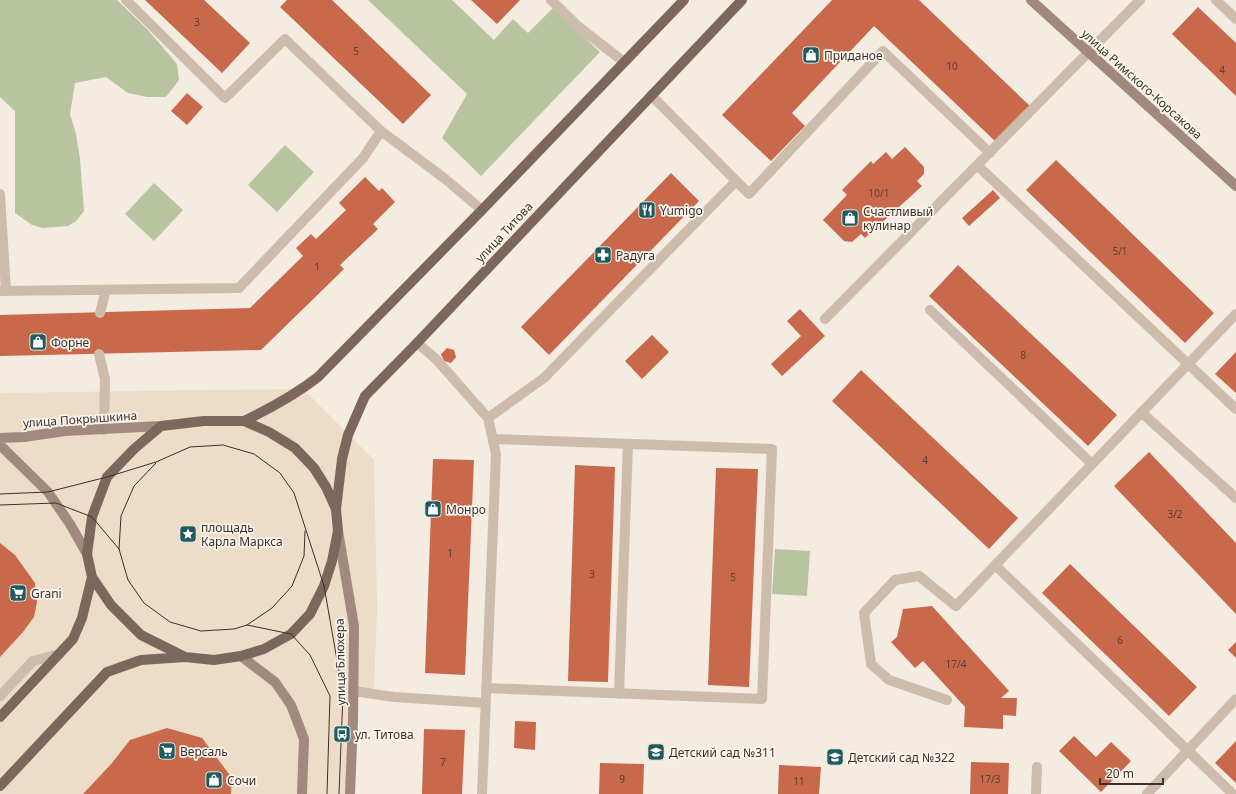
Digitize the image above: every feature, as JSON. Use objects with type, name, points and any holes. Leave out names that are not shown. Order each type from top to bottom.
[{"type":"main road","points":[[244,422],[278,405],[304,389],[318,376],[482,210],[684,0]]},
{"type":"main road","name":"улица Титова","points":[[336,509],[342,459],[348,435],[365,396],[742,0]]},
{"type":"main road","points":[[0,786],[107,672],[141,660],[185,657],[214,660],[241,656],[264,649],[291,634],[310,614],[324,586],[332,561],[338,531],[336,509],[326,487],[314,468],[295,448],[269,432],[244,422],[204,421],[161,426],[134,449],[107,477],[92,517],[87,554],[92,577],[111,605],[141,635],[185,657]]},
{"type":"main road","points":[[0,717],[73,639],[82,618],[92,577]]},
{"type":"street","name":"улица Римского-Корсакова","points":[[1031,0],[1236,186]]},
{"type":"street","name":"улица Покрышкина","points":[[0,438],[161,426]]},
{"type":"street","points":[[0,445],[48,492],[70,524],[87,554]]},
{"type":"street","name":"улица Блюхера","points":[[338,531],[354,626],[354,720],[350,794]]},
{"type":"street","points":[[241,656],[275,682],[291,705],[304,739],[302,794]]},
{"type":"lane","points":[[126,0],[225,98],[285,39],[381,131],[444,178],[482,210]]},
{"type":"lane","points":[[551,0],[579,27],[624,62]]},
{"type":"lane","points":[[825,319],[978,166],[1140,0]]},
{"type":"lane","points":[[1216,0],[1236,19]]},
{"type":"lane","points":[[651,95],[749,194],[883,51],[990,153]]},
{"type":"lane","points":[[0,194],[3,291],[239,288],[363,158],[381,131]]},
{"type":"lane","points":[[978,166],[1236,409]]},
{"type":"lane","points":[[488,418],[544,378],[736,181]]},
{"type":"lane","points":[[100,312],[106,290]]},
{"type":"lane","points":[[930,310],[1092,464]]},
{"type":"lane","points":[[947,700],[889,680],[871,664],[864,613],[895,580],[919,576],[956,606],[1236,314]]},
{"type":"lane","points":[[417,343],[436,359],[488,418],[496,454],[482,794]]},
{"type":"lane","points":[[99,354],[105,379],[104,430]]},
{"type":"lane","points":[[1141,412],[1236,498]]},
{"type":"lane","points":[[486,688],[762,699],[772,449],[493,439]]},
{"type":"lane","points":[[619,694],[628,444]]},
{"type":"lane","points":[[995,565],[1233,794]]},
{"type":"lane","points":[[0,696],[33,661],[60,654]]},
{"type":"lane","points":[[353,691],[394,697],[486,703]]},
{"type":"lane","points":[[1147,794],[1236,699]]},
{"type":"lane","points":[[1036,794],[1037,767]]},
{"type":"green space","points":[[0,0],[117,0],[148,30],[177,64],[179,80],[166,97],[147,97],[128,93],[106,77],[75,83],[70,114],[76,134],[80,159],[84,211],[76,221],[68,226],[43,228],[32,225],[15,213],[15,111],[0,97]]},
{"type":"green space","points":[[368,0],[452,0],[494,40],[513,19],[528,33],[553,8],[600,52],[481,176],[442,138],[467,94]]},
{"type":"green space","points":[[285,145],[314,172],[277,212],[248,185]]},
{"type":"green space","points":[[154,183],[183,210],[154,241],[125,214]]},
{"type":"green space","points":[[775,549],[810,551],[807,596],[772,594]]},
{"type":"shaded area","name":"площадь Карла Маркса","points":[[303,389],[374,460],[377,608],[374,694],[354,691],[351,794],[0,794],[0,393]]},
{"type":"building","points":[[145,0],[204,0],[250,43],[222,73]]},
{"type":"building","points":[[287,0],[332,0],[431,95],[403,124],[280,7]]},
{"type":"building","points":[[471,0],[520,0],[497,24]]},
{"type":"building","points":[[832,0],[919,0],[1030,106],[996,142],[874,26],[792,113],[805,126],[771,161],[722,115]]},
{"type":"building","points":[[1198,7],[1236,43],[1236,96],[1172,34]]},
{"type":"building","points":[[187,93],[203,107],[187,125],[171,111]]},
{"type":"building","points":[[905,147],[924,167],[924,174],[917,181],[922,186],[865,238],[861,234],[852,242],[844,241],[823,220],[847,195],[842,190],[871,161],[873,164],[886,152],[892,159]]},
{"type":"building","points":[[1056,160],[1214,313],[1185,343],[1026,190]]},
{"type":"building","points":[[671,173],[699,201],[549,355],[521,327]]},
{"type":"building","points":[[365,177],[379,191],[382,188],[395,202],[373,224],[378,229],[340,265],[344,269],[261,350],[0,356],[0,315],[250,308],[303,256],[296,248],[311,234],[316,239],[346,210],[339,203]]},
{"type":"building","points":[[993,190],[1000,198],[969,226],[962,218]]},
{"type":"building","points":[[958,265],[1117,415],[1088,446],[929,296]]},
{"type":"building","points":[[800,309],[825,336],[782,376],[771,364],[801,336],[787,321]]},
{"type":"building","points":[[652,335],[669,352],[642,379],[625,361]]},
{"type":"building","points":[[447,348],[454,350],[456,357],[451,363],[444,361],[441,354]]},
{"type":"building","points":[[1236,352],[1236,393],[1215,374]]},
{"type":"building","points":[[861,370],[1018,518],[989,549],[832,401]]},
{"type":"building","points":[[1149,452],[1236,543],[1236,614],[1114,486]]},
{"type":"building","points":[[433,459],[474,460],[465,675],[425,673]]},
{"type":"building","points":[[575,465],[615,467],[608,682],[568,681]]},
{"type":"building","points":[[716,468],[758,469],[749,687],[708,685]]},
{"type":"building","name":"Grani","points":[[0,543],[15,555],[35,583],[37,602],[34,617],[23,632],[0,657]]},
{"type":"building","points":[[1070,564],[1197,687],[1169,716],[1042,593]]},
{"type":"building","points":[[932,606],[1009,691],[1001,698],[1017,698],[1016,716],[1003,715],[1003,729],[964,727],[965,707],[923,661],[915,668],[891,642],[897,637],[903,609]]},
{"type":"building","points":[[1236,642],[1236,658],[1228,650]]},
{"type":"building","points":[[515,721],[536,722],[535,750],[514,748]]},
{"type":"building","name":"Версаль","points":[[167,728],[202,738],[232,778],[231,794],[83,794],[112,763],[130,740]]},
{"type":"building","points":[[424,729],[465,730],[462,794],[422,794]]},
{"type":"building","points":[[1074,736],[1096,757],[1111,742],[1131,761],[1101,792],[1059,751]]},
{"type":"building","points":[[1236,741],[1236,783],[1215,763]]},
{"type":"building","points":[[971,762],[1009,763],[1008,794],[970,794]]},
{"type":"building","points":[[600,763],[644,764],[643,794],[599,794]]},
{"type":"building","points":[[779,765],[821,767],[819,794],[778,794]]},
{"type":"tram line","points":[[0,494],[48,492],[107,477],[156,462],[190,447],[223,445],[254,454],[280,473],[294,493],[324,586],[343,694],[339,794]]},
{"type":"tram line","points":[[156,463],[134,486],[121,516],[119,549],[128,580],[144,603],[170,622],[201,631],[234,629],[247,625],[272,608],[292,586],[304,556],[305,531]]},
{"type":"tram line","points":[[0,505],[56,503],[92,517],[119,549]]},
{"type":"tram line","points":[[247,625],[291,634],[310,655],[330,696],[327,794]]},
{"type":"place","name":"Приданое","points":[[811,55]]},
{"type":"place","name":"Yumigo","points":[[647,210]]},
{"type":"place","name":"Счастливый кулинар","points":[[850,218]]},
{"type":"place","name":"Радуга","points":[[603,255]]},
{"type":"place","name":"Форне","points":[[38,342]]},
{"type":"place","name":"Монро","points":[[433,509]]},
{"type":"place","name":"площадь Карла Маркса","points":[[188,534]]},
{"type":"place","name":"Grani","points":[[18,593]]},
{"type":"place","name":"ул. Титова","points":[[342,734]]},
{"type":"place","name":"Версаль","points":[[167,751]]},
{"type":"place","name":"Детский сад №311","points":[[656,752]]},
{"type":"place","name":"Детский сад №322","points":[[835,757]]},
{"type":"place","name":"Сочи","points":[[214,780]]}]
